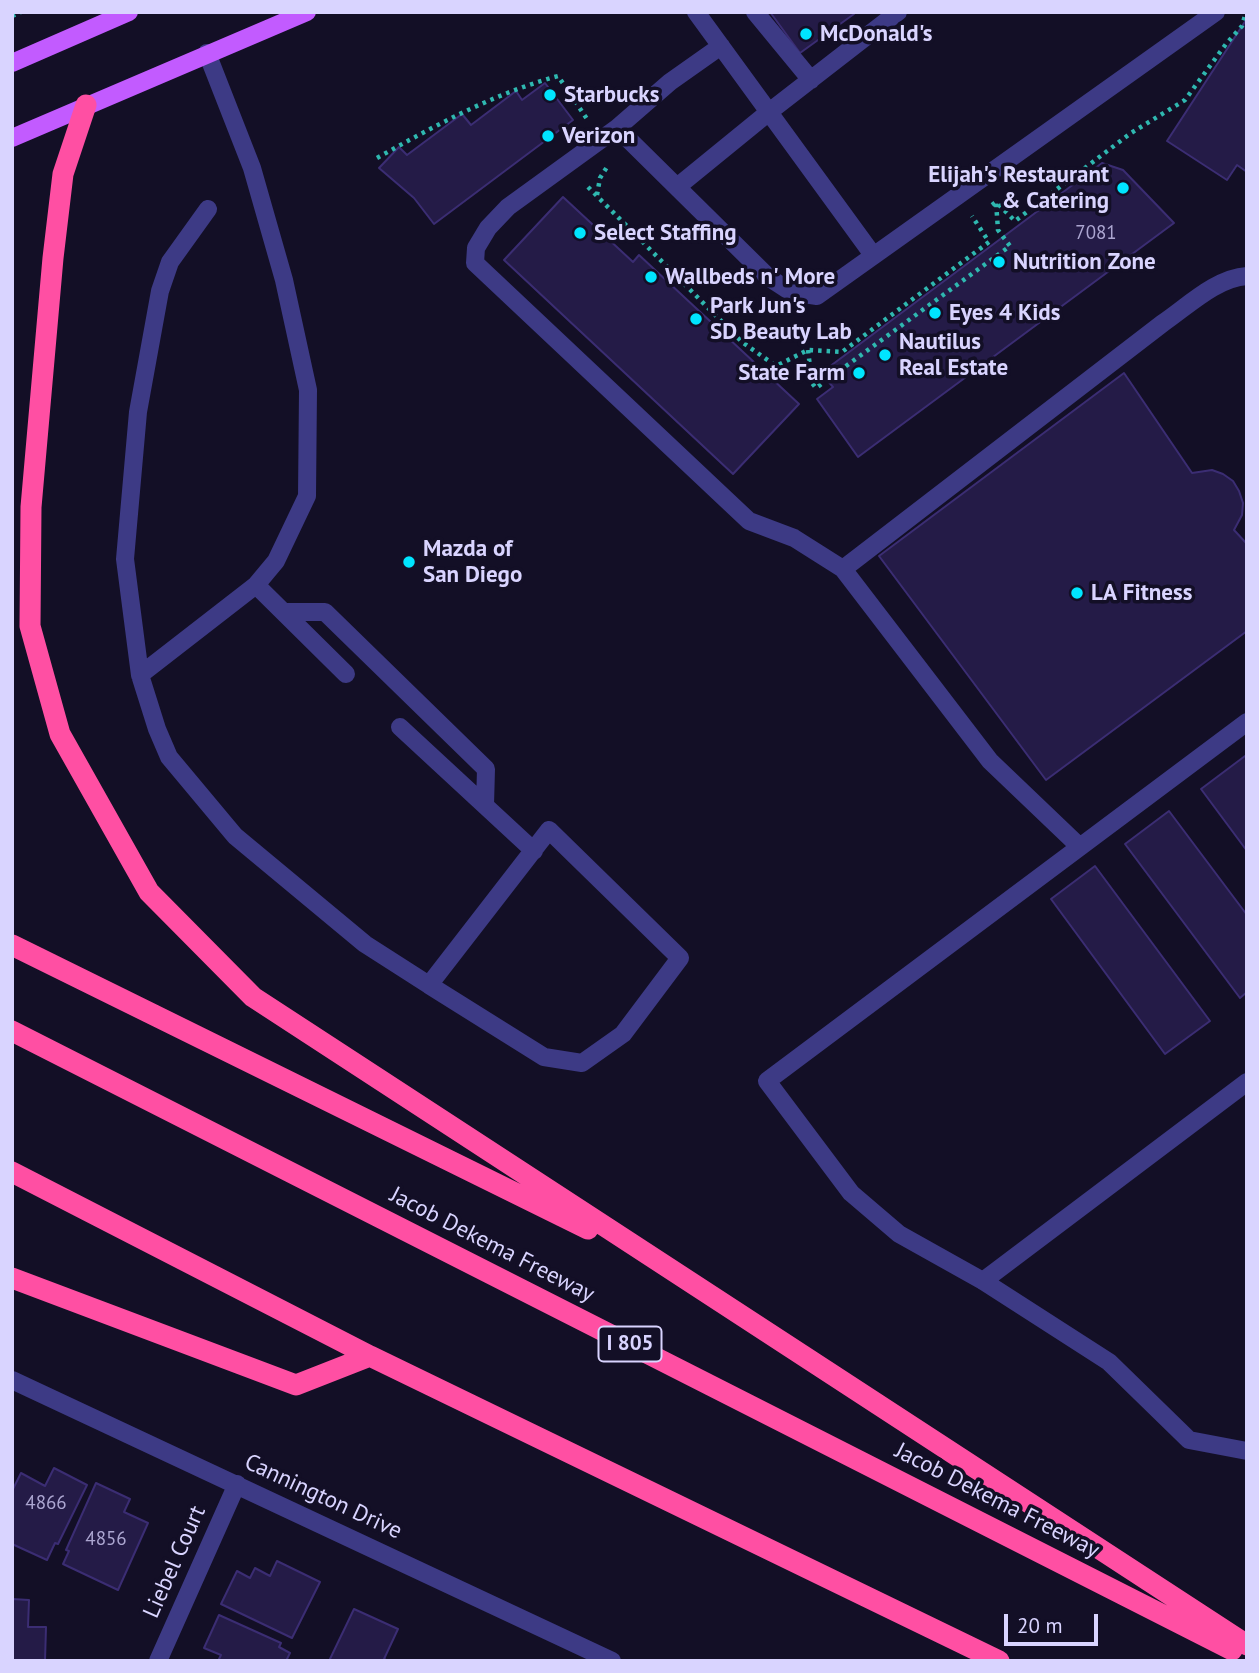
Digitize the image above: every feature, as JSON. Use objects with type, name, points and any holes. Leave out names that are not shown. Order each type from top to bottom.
[{"type":"highway","points":[[86,105],[64,174],[53,258],[31,507],[30,626],[60,734],[149,892],[253,997],[1247,1645]]},
{"type":"highway","points":[[12,945],[562,1216],[702,1288]]},
{"type":"highway","name":"Jacob Dekema Freeway","points":[[12,1031],[1247,1657]]},
{"type":"highway","points":[[12,1172],[370,1356],[999,1661]]},
{"type":"highway","points":[[12,1278],[296,1385],[370,1356]]},
{"type":"main road","points":[[12,63],[129,12]]},
{"type":"main road","points":[[12,138],[307,12]]},
{"type":"street","points":[[696,12],[873,255]]},
{"type":"street","points":[[754,12],[811,80]]},
{"type":"street","points":[[677,187],[898,12]]},
{"type":"street","points":[[617,128],[768,277],[791,292],[817,296],[1216,12]]},
{"type":"street","points":[[721,46],[670,82],[617,128],[508,207],[488,228],[476,248],[474,263],[749,521],[794,538],[843,569],[990,761],[1080,847]]},
{"type":"street","points":[[140,675],[256,585],[276,561],[307,496],[308,390],[284,280],[252,168],[207,53]]},
{"type":"street","points":[[208,209],[170,262],[160,291],[138,412],[125,559],[140,675],[169,757],[235,836],[365,944],[429,985],[544,1057],[582,1063],[623,1034],[680,958],[549,830],[429,985]]},
{"type":"street","points":[[843,569],[1163,323],[1218,285],[1233,277],[1247,276]]},
{"type":"street","points":[[256,585],[346,674]]},
{"type":"street","points":[[283,612],[325,612],[486,769],[485,805]]},
{"type":"street","points":[[1247,722],[766,1081],[851,1193],[899,1234],[983,1281],[1109,1362],[1189,1440],[1247,1451]]},
{"type":"street","points":[[400,727],[534,850]]},
{"type":"street","points":[[983,1281],[1247,1082]]},
{"type":"street","name":"Cannington Drive","points":[[12,1380],[612,1661]]},
{"type":"street","name":"Liebel Court","points":[[158,1661],[237,1484]]},
{"type":"path","points":[[12,16],[21,12]]},
{"type":"path","points":[[377,158],[446,119],[518,87],[558,76],[587,120]]},
{"type":"path","points":[[597,196],[600,178],[608,166]]},
{"type":"path","points":[[808,350],[812,383],[816,388],[1010,246],[998,230],[996,202]]},
{"type":"building","name":"McDonald's","points":[[770,12],[853,12],[854,14],[800,53]]},
{"type":"building","points":[[1246,20],[1247,172],[1237,165],[1227,180],[1167,141]]},
{"type":"building","points":[[545,83],[573,120],[434,224],[414,198],[379,168],[399,147],[407,155],[462,114],[471,125],[516,91],[522,100]]},
{"type":"building","points":[[1102,163],[1123,170],[1174,223],[858,457],[817,399],[833,387],[821,373]]},
{"type":"building","points":[[563,197],[633,262],[639,255],[799,404],[733,474],[504,260]]},
{"type":"building","name":"LA Fitness","points":[[1124,373],[1192,473],[1212,470],[1223,474],[1233,481],[1239,491],[1243,503],[1242,515],[1234,530],[1247,544],[1247,631],[1046,780],[879,556]]},
{"type":"building","points":[[1245,756],[1247,758],[1247,851],[1201,789]]},
{"type":"building","points":[[1169,811],[1247,915],[1247,992],[1240,998],[1125,844]]},
{"type":"building","points":[[1095,866],[1210,1021],[1165,1054],[1051,899]]},
{"type":"building","points":[[54,1468],[87,1485],[58,1544],[55,1543],[47,1560],[12,1544],[12,1491],[21,1473],[45,1486]]},
{"type":"building","points":[[96,1483],[130,1499],[124,1512],[148,1523],[118,1590],[63,1564],[69,1551],[66,1550]]},
{"type":"building","points":[[277,1561],[320,1582],[292,1638],[221,1604],[237,1571],[250,1578],[255,1568],[270,1576]]},
{"type":"building","points":[[12,1599],[29,1600],[28,1627],[46,1627],[45,1661],[12,1661]]},
{"type":"building","points":[[354,1609],[398,1629],[384,1659],[388,1661],[329,1661]]},
{"type":"building","points":[[219,1615],[281,1643],[279,1647],[290,1653],[286,1661],[218,1661],[221,1655],[204,1648]]},
{"type":"place","name":"McDonald's","points":[[806,34]]},
{"type":"place","name":"Starbucks","points":[[550,95]]},
{"type":"place","name":"Verizon","points":[[548,136]]},
{"type":"place","name":"Elijah's Restaurant & Catering","points":[[1123,188]]},
{"type":"place","name":"Select Staffing","points":[[580,233]]},
{"type":"place","name":"Nutrition Zone","points":[[999,262]]},
{"type":"place","name":"Wallbeds n' More","points":[[651,277]]},
{"type":"place","name":"Eyes 4 Kids","points":[[935,313]]},
{"type":"place","name":"Park Jun's SD Beauty Lab","points":[[696,319]]},
{"type":"place","name":"Nautilus Real Estate","points":[[885,355]]},
{"type":"place","name":"State Farm","points":[[859,373]]},
{"type":"place","name":"Mazda of San Diego","points":[[409,562]]},
{"type":"place","name":"LA Fitness","points":[[1077,593]]}]
